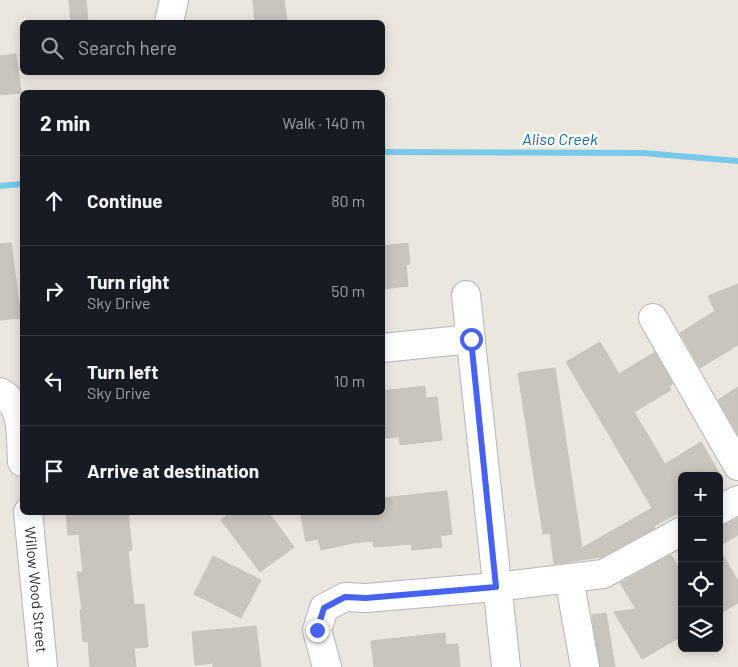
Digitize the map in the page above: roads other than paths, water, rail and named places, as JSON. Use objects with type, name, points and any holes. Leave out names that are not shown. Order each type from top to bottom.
[{"type":"street","points":[[169,20],[174,0]]},
{"type":"street","points":[[466,295],[506,667]]},
{"type":"street","points":[[653,318],[738,466]]},
{"type":"street","points":[[385,348],[471,339]]},
{"type":"street","points":[[4,394],[16,408],[20,421]]},
{"type":"street","points":[[723,508],[738,500]]},
{"type":"street","name":"Willow Wood Street","points":[[28,515],[43,667]]},
{"type":"street","points":[[326,667],[317,630],[324,608],[345,597],[366,598],[496,587],[603,574],[678,533]]},
{"type":"street","points":[[569,578],[585,667]]},
{"type":"waterway","name":"Aliso Creek","points":[[385,152],[643,153],[738,161]]},
{"type":"waterway","name":"Aliso Creek","points":[[0,186],[20,184]]}]
